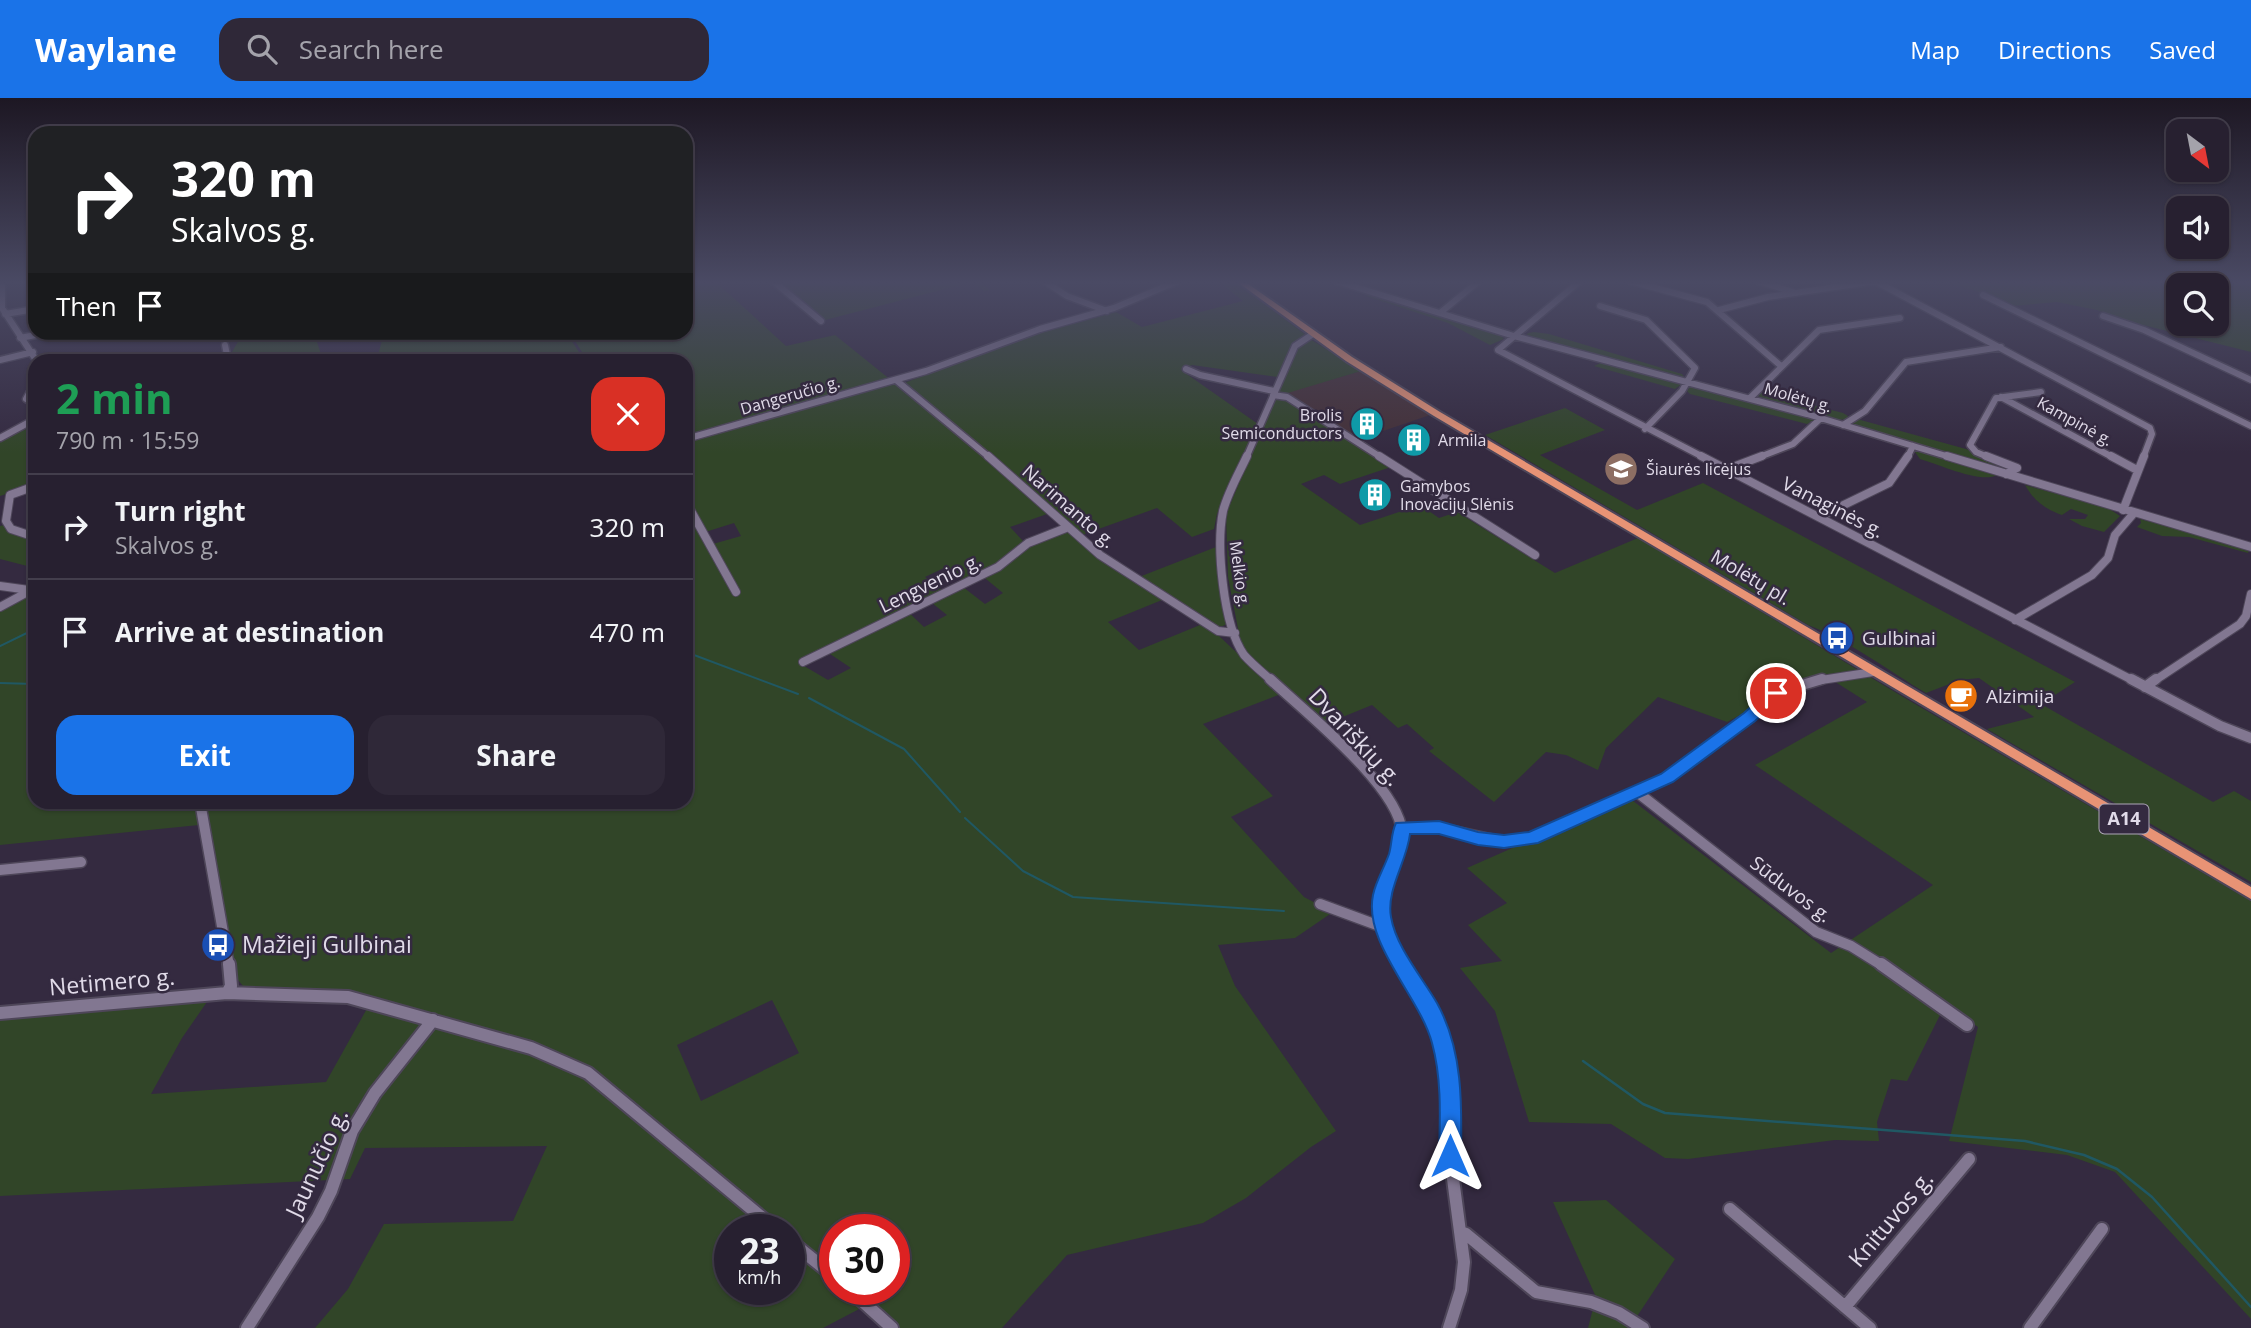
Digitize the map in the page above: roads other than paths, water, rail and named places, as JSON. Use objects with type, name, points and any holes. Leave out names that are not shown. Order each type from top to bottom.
[{"type":"highway","name":"Molėtų pl.","points":[[1320,338],[1437,415],[2251,894]]},
{"type":"highway","name":"Molėtų pl.","points":[[1328,338],[1448,416],[2251,886]]},
{"type":"street","points":[[0,360],[33,352],[20,338]]},
{"type":"street","name":"Dangeručio g.","points":[[693,437],[896,380],[1013,338]]},
{"type":"street","name":"Melkio g.","points":[[1235,633],[1221,562],[1220,521],[1295,346],[1306,338]]},
{"type":"street","name":"Vanaginės g.","points":[[1511,338],[1498,350],[1645,429],[2220,726],[2251,738]]},
{"type":"street","name":"Molėtų g.","points":[[1523,338],[1821,418],[2251,547]]},
{"type":"street","points":[[1645,429],[1695,373],[1695,368],[1666,338]]},
{"type":"street","points":[[1751,338],[1782,366]]},
{"type":"street","points":[[1750,398],[1810,338]]},
{"type":"street","points":[[1985,338],[2147,425],[2152,434],[2123,510]]},
{"type":"street","points":[[2072,338],[2251,426]]},
{"type":"street","points":[[2162,338],[2251,380]]},
{"type":"street","points":[[225,345],[227,354]]},
{"type":"street","points":[[1843,425],[1865,411],[1906,362],[2001,347]]},
{"type":"street","points":[[1186,369],[1287,397],[1535,555]]},
{"type":"street","name":"Narimanto g.","points":[[896,380],[1025,488],[1066,528],[1113,565],[1218,631],[1235,633]]},
{"type":"street","name":"Kampinė g.","points":[[1999,396],[2041,392]]},
{"type":"street","points":[[1999,396],[1969,445],[1973,451],[2017,468],[2006,474]]},
{"type":"street","name":"Kampinė g.","points":[[1999,396],[2137,470]]},
{"type":"street","points":[[1725,470],[1793,444],[1821,418]]},
{"type":"street","points":[[0,438],[28,423]]},
{"type":"street","points":[[1819,517],[1889,483],[1913,446]]},
{"type":"street","points":[[28,488],[10,495],[8,526],[28,534]]},
{"type":"street","points":[[2015,620],[2092,575],[2108,558],[2115,536],[2133,513]]},
{"type":"street","points":[[693,514],[736,592]]},
{"type":"street","name":"Lengvenio g.","points":[[803,662],[998,567],[1028,543],[1066,528]]},
{"type":"street","points":[[0,586],[28,589]]},
{"type":"street","points":[[0,607],[28,592]]},
{"type":"street","points":[[2145,687],[2240,624],[2249,607],[2251,594]]},
{"type":"street","name":"Dvariškių g.","points":[[1235,633],[1244,654],[1364,771],[1392,808],[1402,828]]},
{"type":"street","points":[[1448,1328],[1463,1276],[1450,1156],[1451,1097],[1446,1055],[1430,1009],[1398,957],[1382,918],[1382,894],[1399,852],[1402,828],[1439,828],[1478,838],[1520,842],[1667,778],[1776,693],[1803,684],[1873,672]]},
{"type":"street","name":"Sūduvos g.","points":[[1637,792],[1816,932],[1851,946],[1876,961],[1967,1025]]},
{"type":"street","points":[[201,809],[231,975],[231,986],[227,993]]},
{"type":"street","points":[[0,870],[81,862]]},
{"type":"street","points":[[1320,905],[1385,928]]},
{"type":"street","name":"Netimero g.","points":[[0,1013],[227,993],[348,997],[531,1048],[572,1064],[588,1073],[757,1214]]},
{"type":"street","name":"Jaunučio g.","points":[[247,1328],[318,1217],[331,1191],[352,1131],[375,1094],[433,1020]]},
{"type":"street","name":"Knituvos g.","points":[[1845,1307],[1969,1159]]},
{"type":"street","points":[[1730,1209],[1870,1328]]},
{"type":"street","points":[[2030,1328],[2102,1229]]},
{"type":"street","points":[[1460,1232],[1466,1234],[1536,1292],[1591,1302],[1619,1313],[1643,1328]]},
{"type":"street","points":[[805,1253],[819,1264]]},
{"type":"street","points":[[867,1305],[892,1328]]},
{"type":"waterway","points":[[0,646],[28,632]]},
{"type":"waterway","points":[[693,655],[798,694]]},
{"type":"waterway","points":[[0,683],[28,684]]},
{"type":"waterway","points":[[809,698],[904,749],[960,812]]},
{"type":"waterway","points":[[965,818],[1023,871],[1073,897],[1284,911]]},
{"type":"waterway","points":[[1583,1061],[1643,1104],[1665,1113],[2025,1141],[2084,1155],[2117,1169],[2152,1197],[2251,1307]]},
{"type":"place","name":"Brolis Semiconductors","points":[[1367,424]]},
{"type":"place","name":"Armila","points":[[1414,440]]},
{"type":"place","name":"Šiaurės licėjus","points":[[1621,469]]},
{"type":"place","name":"Gamybos Inovacijų Slėnis","points":[[1375,495]]},
{"type":"place","name":"Gulbinai","points":[[1837,638]]},
{"type":"place","name":"Alzimija","points":[[1961,696]]},
{"type":"place","name":"Mažieji Gulbinai","points":[[218,945]]}]
